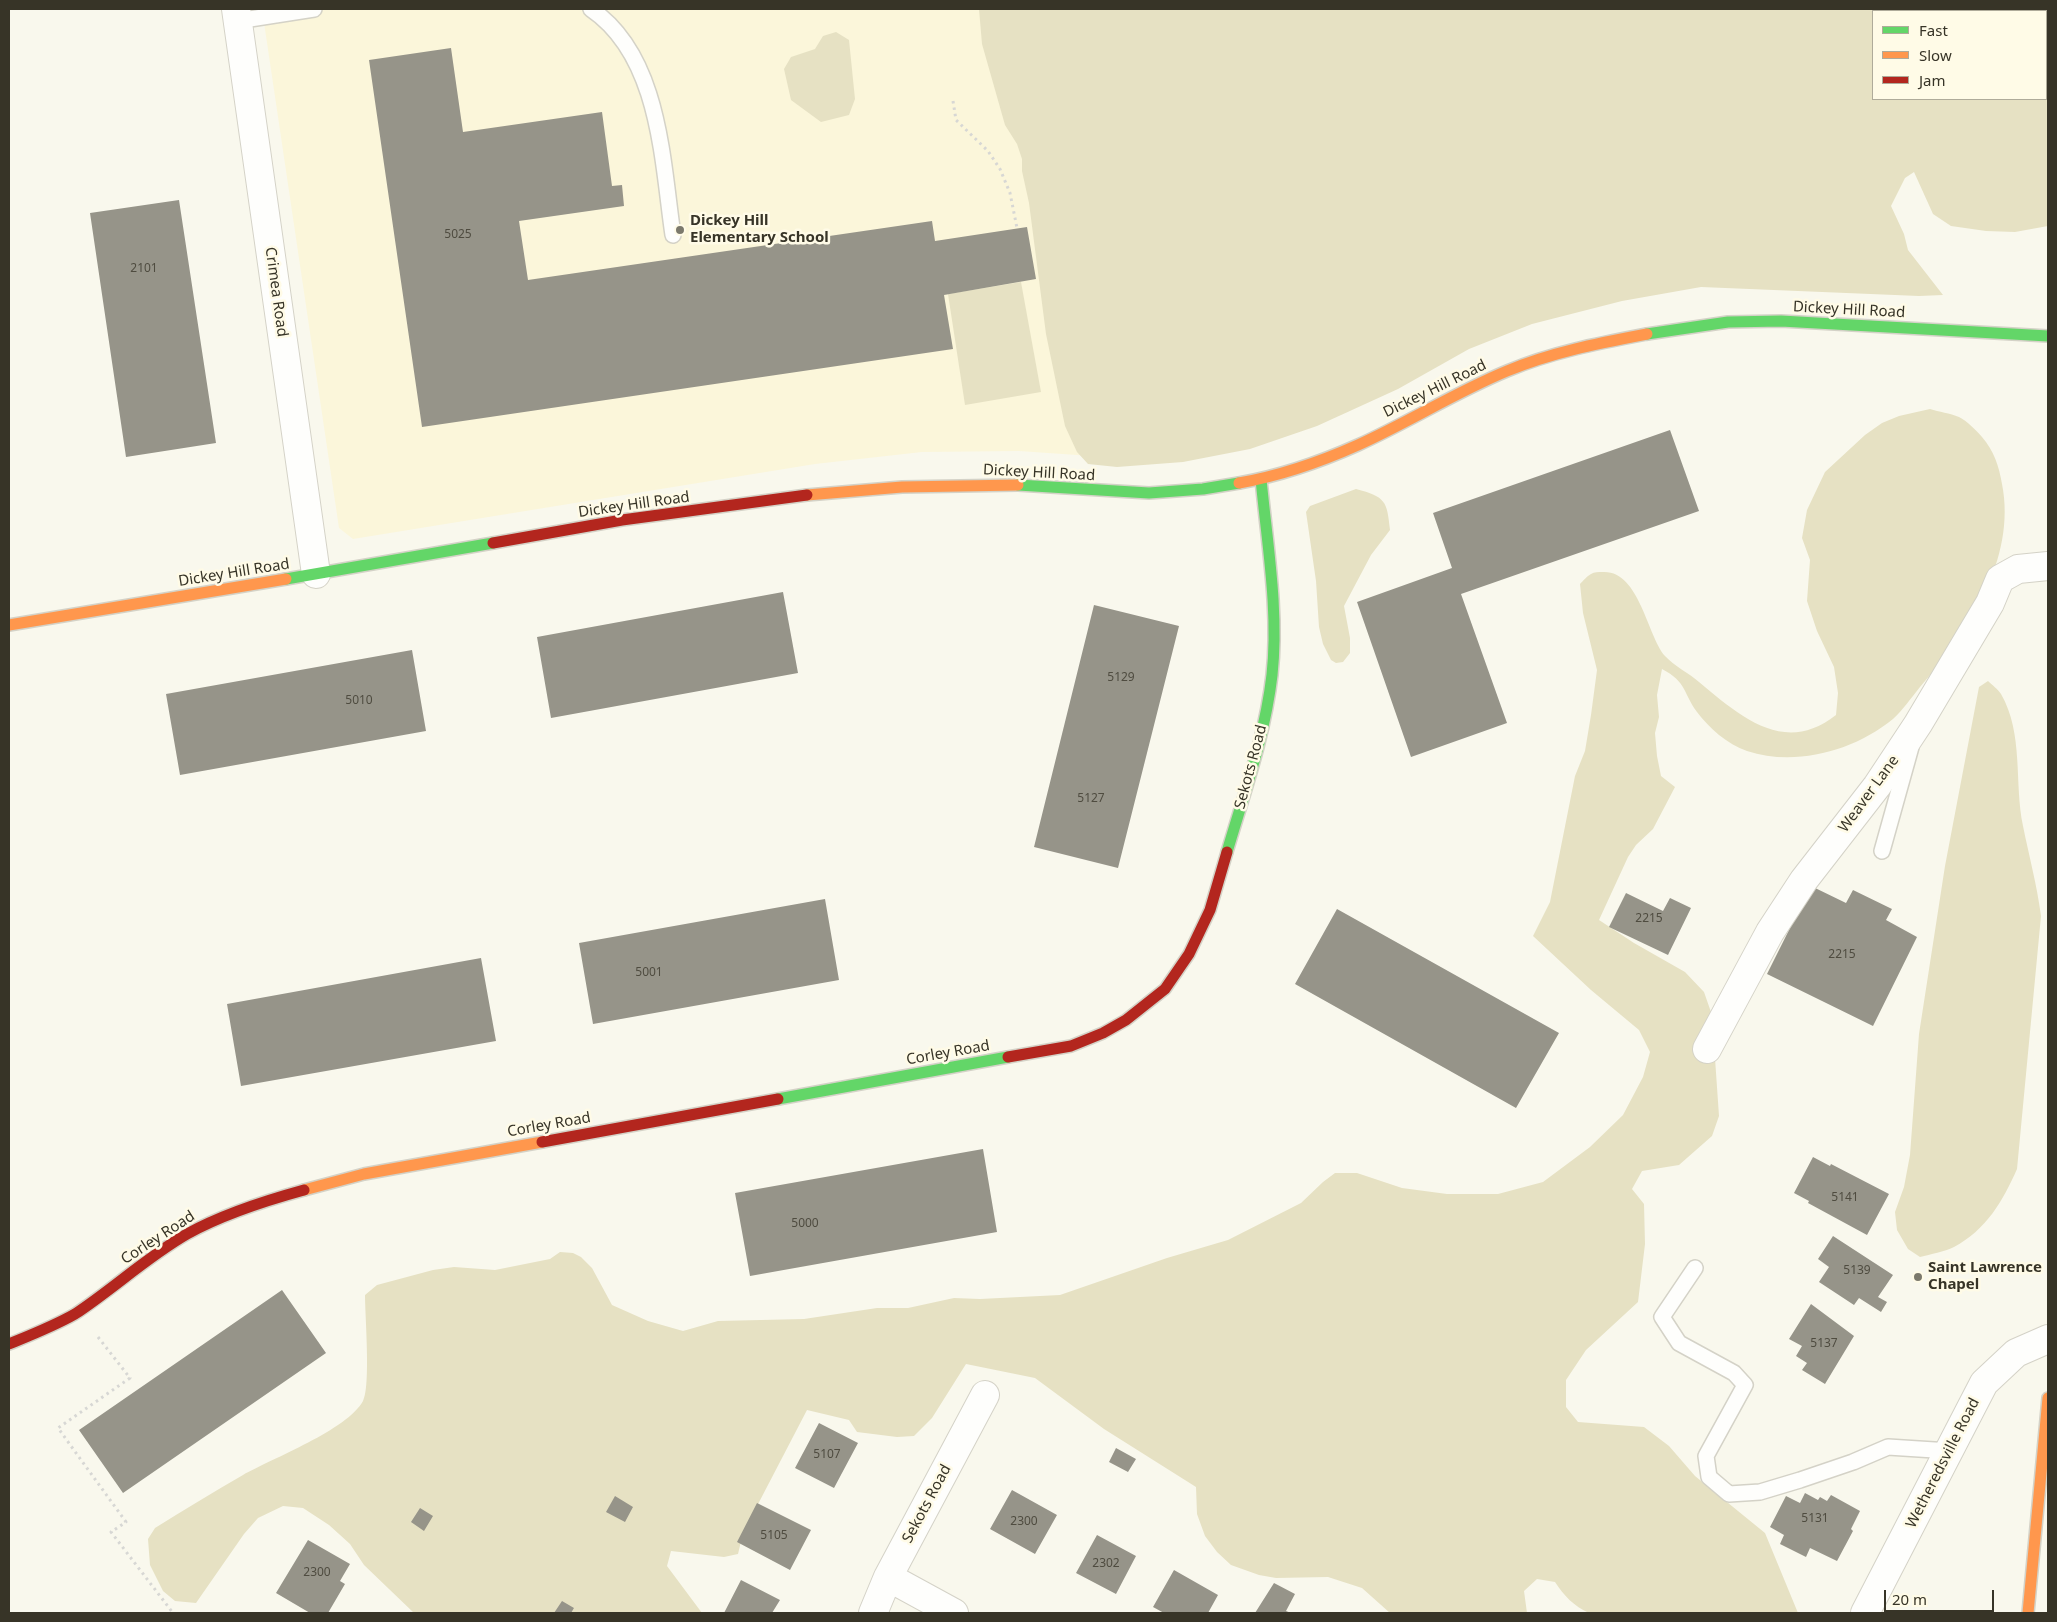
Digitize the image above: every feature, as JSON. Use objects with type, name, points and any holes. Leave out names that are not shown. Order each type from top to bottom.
[{"type":"street","name":"Crimea Road","points":[[237,15],[316,574]]},
{"type":"street","name":"Dickey Hill Road","points":[[9,625],[316,574],[622,520],[824,493],[902,487],[1002,484],[1149,493],[1203,489],[1261,479],[1311,464],[1358,445],[1449,397],[1509,370],[1581,347],[1664,330],[1728,322],[1781,321],[2048,336]]},
{"type":"street","name":"Sekots Road","points":[[1126,1020],[1165,989],[1189,954],[1210,910],[1262,732],[1272,675],[1274,620],[1261,479]]},
{"type":"street","name":"Weaver Lane","points":[[1707,1049],[1770,932],[1804,880],[1877,786],[1918,724],[1990,603],[2000,579],[2018,570],[2048,566]]},
{"type":"street","name":"Corley Road","points":[[9,1344],[45,1330],[78,1311],[138,1266],[201,1226],[254,1204],[364,1174],[1071,1046],[1104,1033],[1126,1020]]},
{"type":"street","name":"Wetheredsville Road","points":[[1865,1613],[1984,1383],[2016,1353],[2048,1339]]},
{"type":"street","name":"Sekots Road","points":[[873,1613],[888,1577],[985,1395]]},
{"type":"street","points":[[2028,1613],[2048,1398]]},
{"type":"street","points":[[888,1577],[954,1613]]},
{"type":"lane","points":[[237,15],[314,9]]},
{"type":"lane","points":[[591,9],[600,14],[627,44],[643,78],[654,112],[673,235]]},
{"type":"lane","points":[[1882,851],[1918,724]]},
{"type":"lane","points":[[1696,1268],[1662,1317],[1679,1343],[1734,1373],[1745,1385],[1706,1456],[1709,1477],[1728,1494],[1760,1492],[1800,1480],[1888,1447],[1950,1451]]},
{"type":"path","points":[[953,102],[956,120],[988,152],[1000,169],[1010,192],[1017,228]]},
{"type":"path","points":[[78,1311],[130,1378],[58,1428],[126,1522],[111,1532],[173,1613]]},
{"type":"shaded area","name":"Dickey Hill Elementary School","points":[[262,9],[1025,9],[1106,457],[1019,451],[922,452],[815,464],[353,539],[339,528]]},
{"type":"shaded area","points":[[979,9],[2048,9],[2048,226],[2015,232],[1986,231],[1951,226],[1933,214],[1914,172],[1905,178],[1891,206],[1904,234],[1908,250],[1943,295],[1919,296],[1701,287],[1622,301],[1532,324],[1469,349],[1398,389],[1317,426],[1250,449],[1183,462],[1117,467],[1088,464],[1077,452],[1065,426],[1046,334],[1029,203],[1022,171],[1022,159],[1017,144],[1005,125],[982,44]]},
{"type":"shaded area","points":[[836,32],[849,40],[855,99],[849,115],[821,122],[791,100],[784,69],[791,57],[815,49],[823,36]]},
{"type":"shaded area","points":[[1021,282],[1041,392],[965,405],[948,294]]},
{"type":"shaded area","points":[[1930,409],[1959,417],[1974,429],[1993,453],[2001,477],[2005,512],[2002,540],[1995,567],[1971,619],[1938,666],[1893,719],[1860,740],[1823,753],[1785,757],[1765,756],[1732,744],[1707,724],[1697,712],[1680,683],[1662,669],[1657,695],[1659,717],[1655,733],[1657,756],[1661,776],[1675,787],[1653,829],[1636,845],[1628,857],[1599,920],[1634,943],[1685,972],[1704,992],[1712,1015],[1719,1116],[1712,1136],[1679,1165],[1642,1171],[1632,1189],[1644,1204],[1645,1244],[1638,1302],[1586,1350],[1566,1380],[1566,1407],[1578,1422],[1644,1427],[1669,1446],[1695,1476],[1765,1533],[1798,1613],[1589,1613],[1570,1600],[1555,1582],[1537,1579],[1524,1591],[1527,1613],[1390,1613],[1362,1588],[1328,1577],[1276,1578],[1259,1575],[1231,1565],[1217,1552],[1205,1536],[1197,1514],[1196,1487],[1104,1429],[1035,1378],[966,1364],[932,1418],[914,1436],[897,1437],[857,1432],[849,1420],[807,1410],[743,1533],[738,1554],[724,1557],[671,1551],[667,1566],[702,1613],[414,1613],[364,1565],[350,1544],[329,1525],[303,1508],[283,1506],[258,1518],[244,1534],[196,1603],[175,1601],[163,1591],[150,1565],[148,1539],[155,1528],[243,1475],[326,1433],[354,1412],[363,1401],[367,1381],[365,1295],[377,1285],[433,1270],[454,1267],[495,1270],[550,1259],[560,1252],[573,1253],[581,1257],[592,1268],[612,1305],[648,1321],[683,1331],[718,1321],[804,1319],[877,1308],[908,1308],[954,1298],[980,1299],[1060,1295],[1167,1258],[1228,1240],[1301,1203],[1335,1173],[1357,1173],[1402,1188],[1447,1194],[1498,1194],[1543,1182],[1590,1147],[1623,1115],[1643,1077],[1650,1052],[1639,1030],[1591,990],[1533,936],[1550,902],[1575,776],[1585,751],[1591,715],[1597,670],[1583,613],[1580,584],[1590,575],[1598,572],[1615,574],[1625,581],[1641,605],[1665,656],[1747,718],[1763,727],[1781,732],[1798,732],[1817,727],[1836,715],[1838,693],[1834,667],[1817,631],[1807,601],[1810,560],[1802,538],[1807,510],[1825,472],[1865,435],[1882,423],[1899,416]]},
{"type":"shaded area","points":[[1356,489],[1374,495],[1383,502],[1388,512],[1390,530],[1371,555],[1344,606],[1350,638],[1350,653],[1343,662],[1336,663],[1331,660],[1323,644],[1319,627],[1316,581],[1306,512],[1310,506]]},
{"type":"shaded area","points":[[1988,681],[2001,694],[2013,725],[2016,742],[2020,810],[2041,916],[2017,1169],[2006,1192],[1992,1214],[1975,1232],[1954,1247],[1920,1257],[1908,1249],[1897,1230],[1895,1212],[1904,1187],[1910,1155],[1919,1034],[1945,866],[1979,687]]},
{"type":"building","points":[[451,48],[463,132],[602,112],[612,186],[622,185],[624,206],[519,221],[528,280],[932,221],[935,241],[1027,227],[1036,279],[944,295],[953,349],[422,427],[369,60]]},
{"type":"building","points":[[179,200],[216,443],[126,457],[90,213]]},
{"type":"building","points":[[1670,430],[1699,511],[1461,594],[1507,723],[1411,757],[1357,602],[1452,568],[1433,513]]},
{"type":"building","points":[[783,592],[798,673],[551,718],[537,637]]},
{"type":"building","points":[[1094,605],[1179,626],[1118,868],[1034,847]]},
{"type":"building","points":[[412,650],[426,731],[180,775],[166,694]]},
{"type":"building","points":[[1811,886],[1846,903],[1853,890],[1892,909],[1886,920],[1917,937],[1873,1026],[1767,974]]},
{"type":"building","points":[[1626,893],[1663,911],[1670,898],[1691,908],[1668,955],[1609,927]]},
{"type":"building","points":[[825,899],[839,980],[593,1024],[579,943]]},
{"type":"building","points":[[1337,909],[1559,1033],[1516,1108],[1295,984]]},
{"type":"building","points":[[481,958],[496,1041],[241,1086],[227,1004]]},
{"type":"building","points":[[983,1149],[997,1232],[750,1276],[735,1193]]},
{"type":"building","points":[[1813,1157],[1830,1166],[1831,1164],[1889,1194],[1867,1235],[1808,1203],[1809,1201],[1794,1193]]},
{"type":"building","points":[[1833,1236],[1893,1275],[1878,1297],[1887,1302],[1881,1312],[1859,1298],[1854,1305],[1819,1282],[1829,1267],[1818,1259]]},
{"type":"building","points":[[282,1290],[326,1353],[123,1493],[79,1430]]},
{"type":"building","points":[[1811,1304],[1854,1336],[1825,1384],[1802,1370],[1807,1363],[1796,1356],[1802,1346],[1789,1339]]},
{"type":"building","points":[[819,1423],[858,1443],[834,1488],[795,1468]]},
{"type":"building","points":[[1116,1448],[1136,1459],[1128,1472],[1109,1462]]},
{"type":"building","points":[[1012,1490],[1057,1515],[1035,1554],[990,1529]]},
{"type":"building","points":[[1805,1493],[1818,1500],[1820,1497],[1827,1501],[1831,1495],[1860,1511],[1851,1529],[1853,1531],[1837,1561],[1810,1548],[1806,1557],[1780,1544],[1784,1535],[1770,1527],[1786,1496],[1800,1503]]},
{"type":"building","points":[[615,1496],[633,1507],[625,1522],[606,1512]]},
{"type":"building","points":[[757,1503],[811,1530],[790,1570],[737,1542]]},
{"type":"building","points":[[420,1508],[433,1516],[424,1531],[411,1522]]},
{"type":"building","points":[[1097,1535],[1136,1556],[1116,1594],[1076,1573]]},
{"type":"building","points":[[308,1540],[350,1564],[340,1581],[345,1584],[328,1613],[310,1613],[276,1593]]},
{"type":"building","points":[[1174,1570],[1218,1595],[1208,1613],[1164,1613],[1153,1607]]},
{"type":"building","points":[[741,1580],[780,1600],[772,1613],[724,1613]]},
{"type":"building","points":[[1274,1583],[1295,1594],[1286,1611],[1291,1613],[1255,1613]]},
{"type":"building","points":[[562,1601],[574,1608],[571,1613],[554,1613]]},
{"type":"traffic: fast","points":[[1647,334],[1728,322],[1781,321],[2048,336]]},
{"type":"traffic: fast","points":[[1227,852],[1259,743],[1272,675],[1274,651],[1273,602],[1261,479]]},
{"type":"traffic: fast","points":[[1018,485],[1149,493],[1203,489],[1239,483]]},
{"type":"traffic: fast","points":[[286,579],[493,543]]},
{"type":"traffic: fast","points":[[778,1099],[1008,1057]]},
{"type":"traffic: slow","points":[[1239,483],[1314,463],[1344,451],[1469,388],[1524,364],[1576,349],[1647,334]]},
{"type":"traffic: slow","points":[[807,495],[902,487],[1018,485]]},
{"type":"traffic: slow","points":[[9,625],[286,579]]},
{"type":"traffic: slow","points":[[304,1190],[364,1174],[542,1142]]},
{"type":"traffic: slow","points":[[2028,1613],[2048,1398]]},
{"type":"traffic: jam","points":[[493,543],[622,520],[807,495]]},
{"type":"traffic: jam","points":[[1008,1057],[1071,1046],[1103,1033],[1126,1020],[1165,989],[1189,954],[1210,910],[1227,852]]},
{"type":"traffic: jam","points":[[542,1142],[778,1099]]},
{"type":"traffic: jam","points":[[9,1344],[75,1314],[187,1234],[215,1220],[244,1209],[304,1190]]},
{"type":"place","name":"Dickey Hill Elementary School","points":[[680,230]]},
{"type":"place","name":"Saint Lawrence Chapel","points":[[1918,1277]]}]
